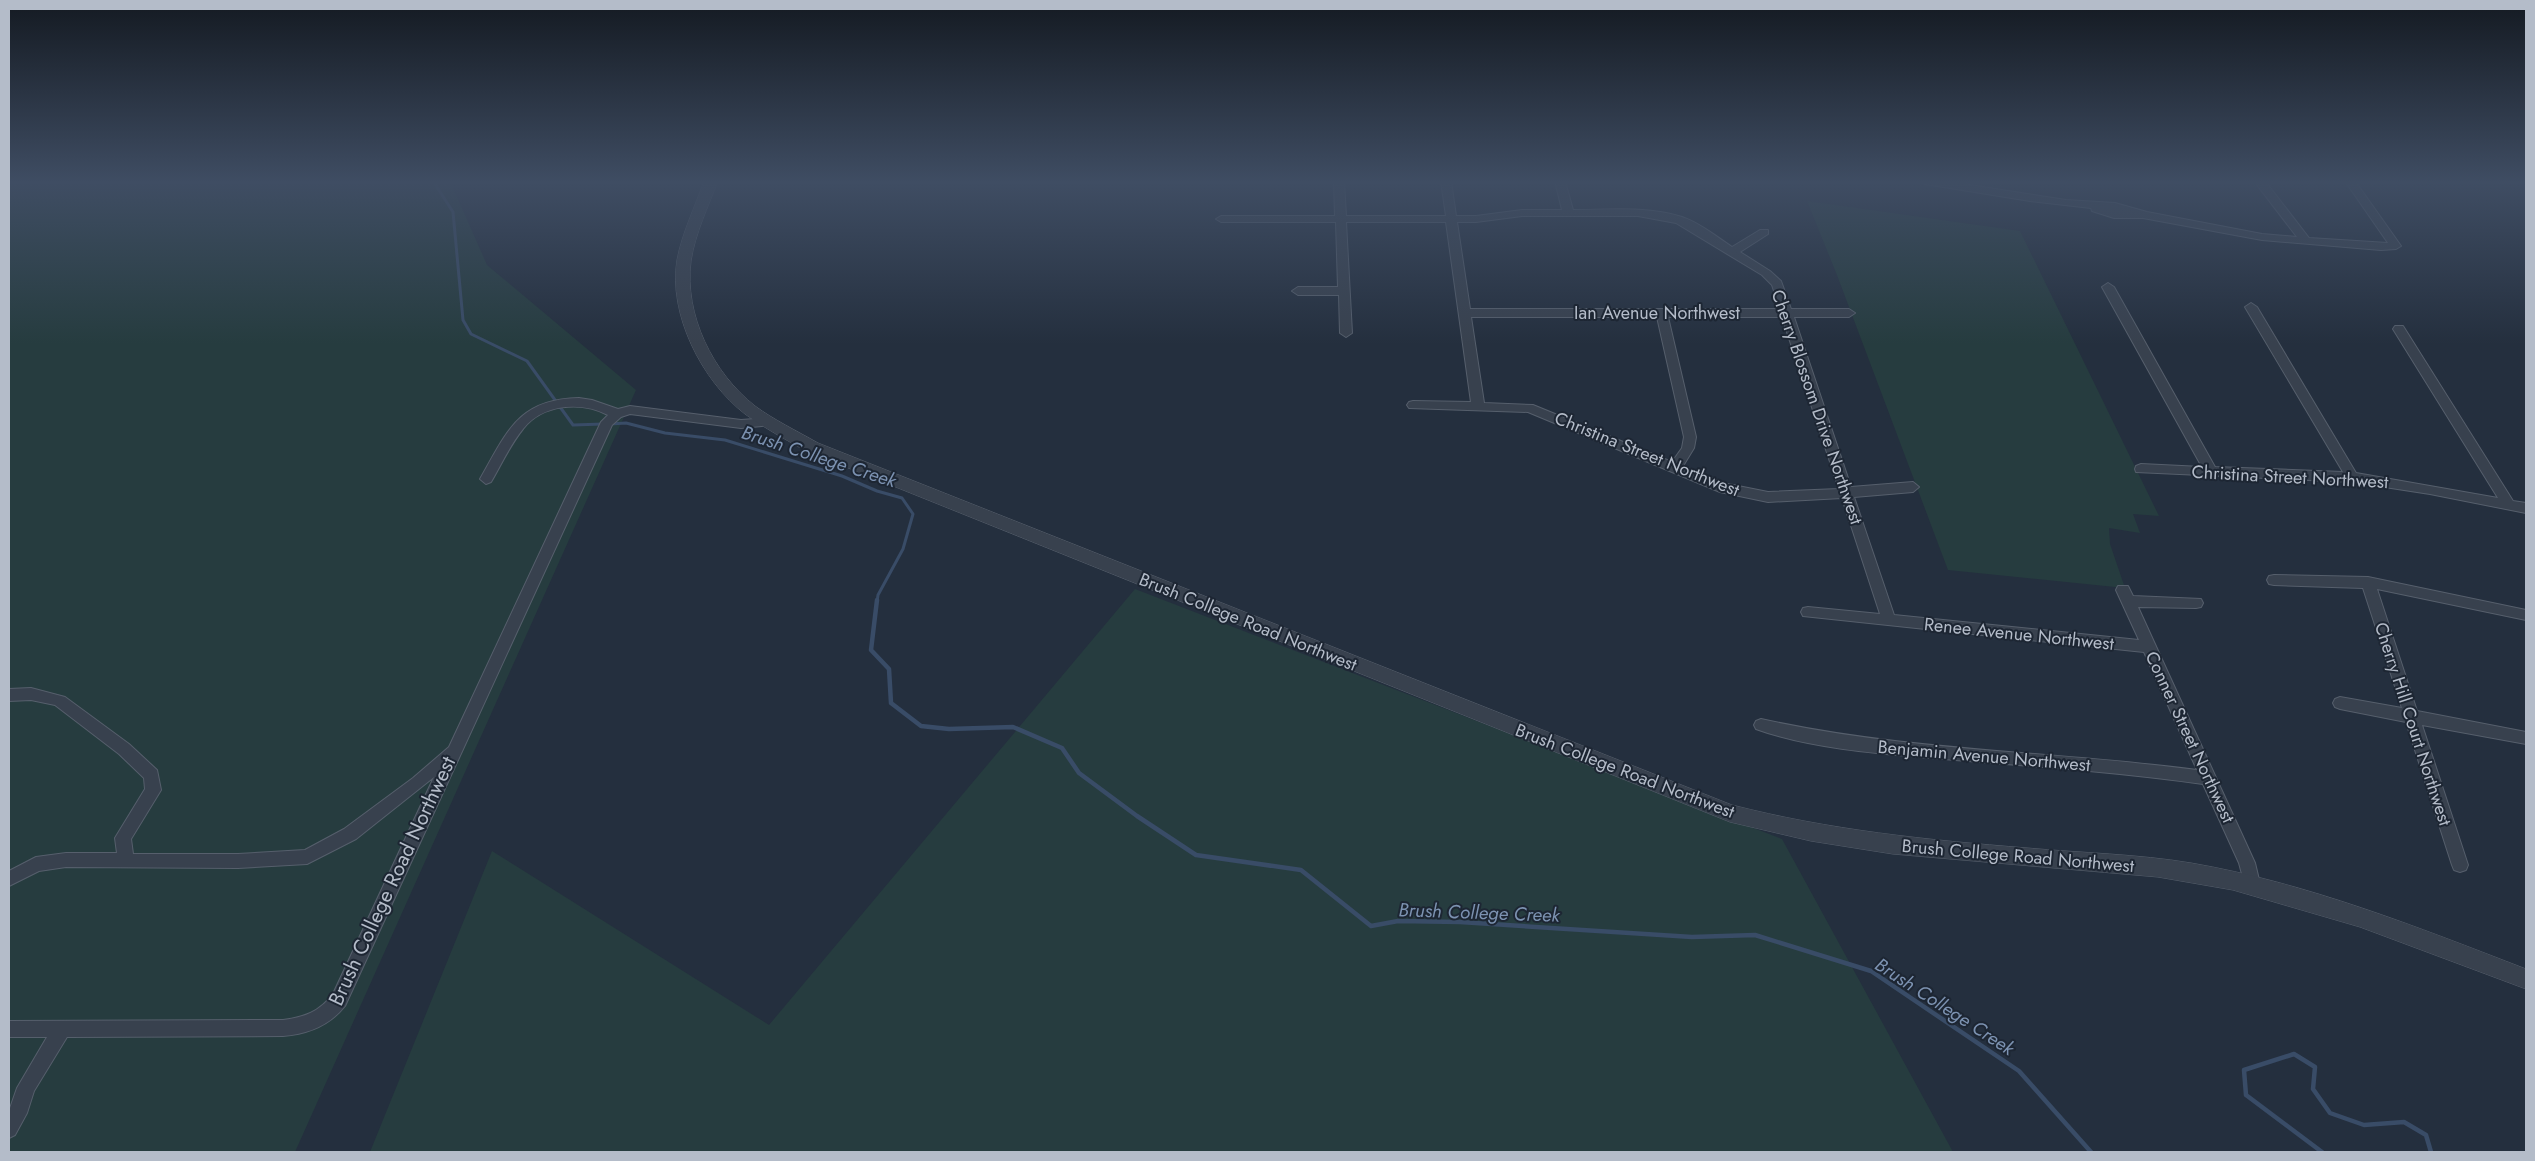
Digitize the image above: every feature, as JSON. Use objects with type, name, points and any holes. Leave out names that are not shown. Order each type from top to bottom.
[{"type":"street","name":"Brush College Road Northwest","points":[[691,235],[684,261],[683,287],[685,306],[692,330],[706,359],[727,387],[764,419],[797,440],[863,468],[1679,794],[1730,812],[1830,836],[1901,846],[2156,868],[2252,884],[2362,919],[2526,979]]},
{"type":"street","points":[[1341,235],[1346,334]]},
{"type":"street","points":[[1453,235],[1478,405]]},
{"type":"street","name":"Cherry Blossom Drive Northwest","points":[[1704,235],[1766,273],[1777,284],[1889,620]]},
{"type":"street","points":[[1732,252],[1759,235]]},
{"type":"street","points":[[2257,235],[2381,247],[2396,246],[2388,235]]},
{"type":"street","points":[[2301,235],[2306,241]]},
{"type":"street","points":[[2108,287],[2211,471]]},
{"type":"street","points":[[1298,291],[1344,291]]},
{"type":"street","points":[[2251,307],[2352,477]]},
{"type":"street","name":"Ian Avenue Northwest","points":[[1465,313],[1849,313]]},
{"type":"street","points":[[1662,314],[1690,437],[1688,448],[1675,468]]},
{"type":"street","points":[[2399,329],[2509,505]]},
{"type":"street","points":[[486,479],[524,419],[539,409],[558,404],[586,403],[608,408],[617,414],[630,410],[649,411],[741,424],[758,423],[764,419]]},
{"type":"street","name":"Christina Street Northwest","points":[[1413,405],[1478,405],[1529,408],[1720,487],[1768,497],[1794,497],[1846,491],[1913,487]]},
{"type":"street","name":"Brush College Road Northwest","points":[[9,1029],[283,1028],[301,1027],[318,1021],[331,1012],[339,1000],[604,426],[617,414]]},
{"type":"street","name":"Christina Street Northwest","points":[[2141,469],[2352,477],[2430,489],[2526,508]]},
{"type":"street","points":[[2274,580],[2368,582],[2424,591],[2464,602],[2526,615]]},
{"type":"street","name":"Cherry Hill Court Northwest","points":[[2368,582],[2460,865]]},
{"type":"street","name":"Conner Street Northwest","points":[[2196,603],[2125,596],[2247,863],[2252,884]]},
{"type":"street","name":"Renee Avenue Northwest","points":[[1808,612],[2149,647]]},
{"type":"street","points":[[9,694],[31,694],[48,697],[60,702],[87,720],[152,774],[154,790],[123,838],[126,861]]},
{"type":"street","points":[[2340,703],[2526,738]]},
{"type":"street","name":"Benjamin Avenue Northwest","points":[[1761,725],[1807,736],[1881,748],[2130,768],[2208,778]]},
{"type":"street","name":"Brush College Road Northwest","points":[[9,879],[36,864],[44,863],[102,859],[126,861],[238,861],[307,857],[350,834],[418,784],[456,748]]},
{"type":"street","points":[[9,1129],[21,1107],[30,1081],[62,1029]]},
{"type":"green space","points":[[9,235],[474,235],[487,265],[636,390],[295,1152],[9,1152]]},
{"type":"green space","points":[[1821,235],[2022,235],[2159,516],[2133,514],[2140,533],[2109,528],[2110,544],[2125,588],[1948,570]]},
{"type":"green space","points":[[1135,589],[1782,839],[1953,1152],[370,1152],[492,851],[769,1025]]},
{"type":"waterway","name":"Brush College Creek","points":[[455,235],[463,320],[471,334],[527,361],[573,425],[603,424]]},
{"type":"waterway","name":"Brush College Creek","points":[[610,424],[626,423],[665,433],[725,440],[842,476],[877,491],[902,498],[913,514],[903,549],[878,595],[877,602]]},
{"type":"waterway","name":"Brush College Creek","points":[[877,600],[871,650],[889,669],[891,703],[921,726],[949,729],[1013,727],[1062,748],[1079,773],[1137,816],[1196,855],[1301,870],[1371,926],[1398,921],[1460,922],[1692,937],[1755,935],[1871,971],[2019,1071],[2091,1152]]},
{"type":"waterway","name":"Brush College Creek","points":[[2322,1152],[2246,1095],[2244,1070],[2294,1054],[2315,1067],[2313,1089],[2330,1113],[2364,1125],[2404,1122],[2426,1135],[2431,1152]]}]
